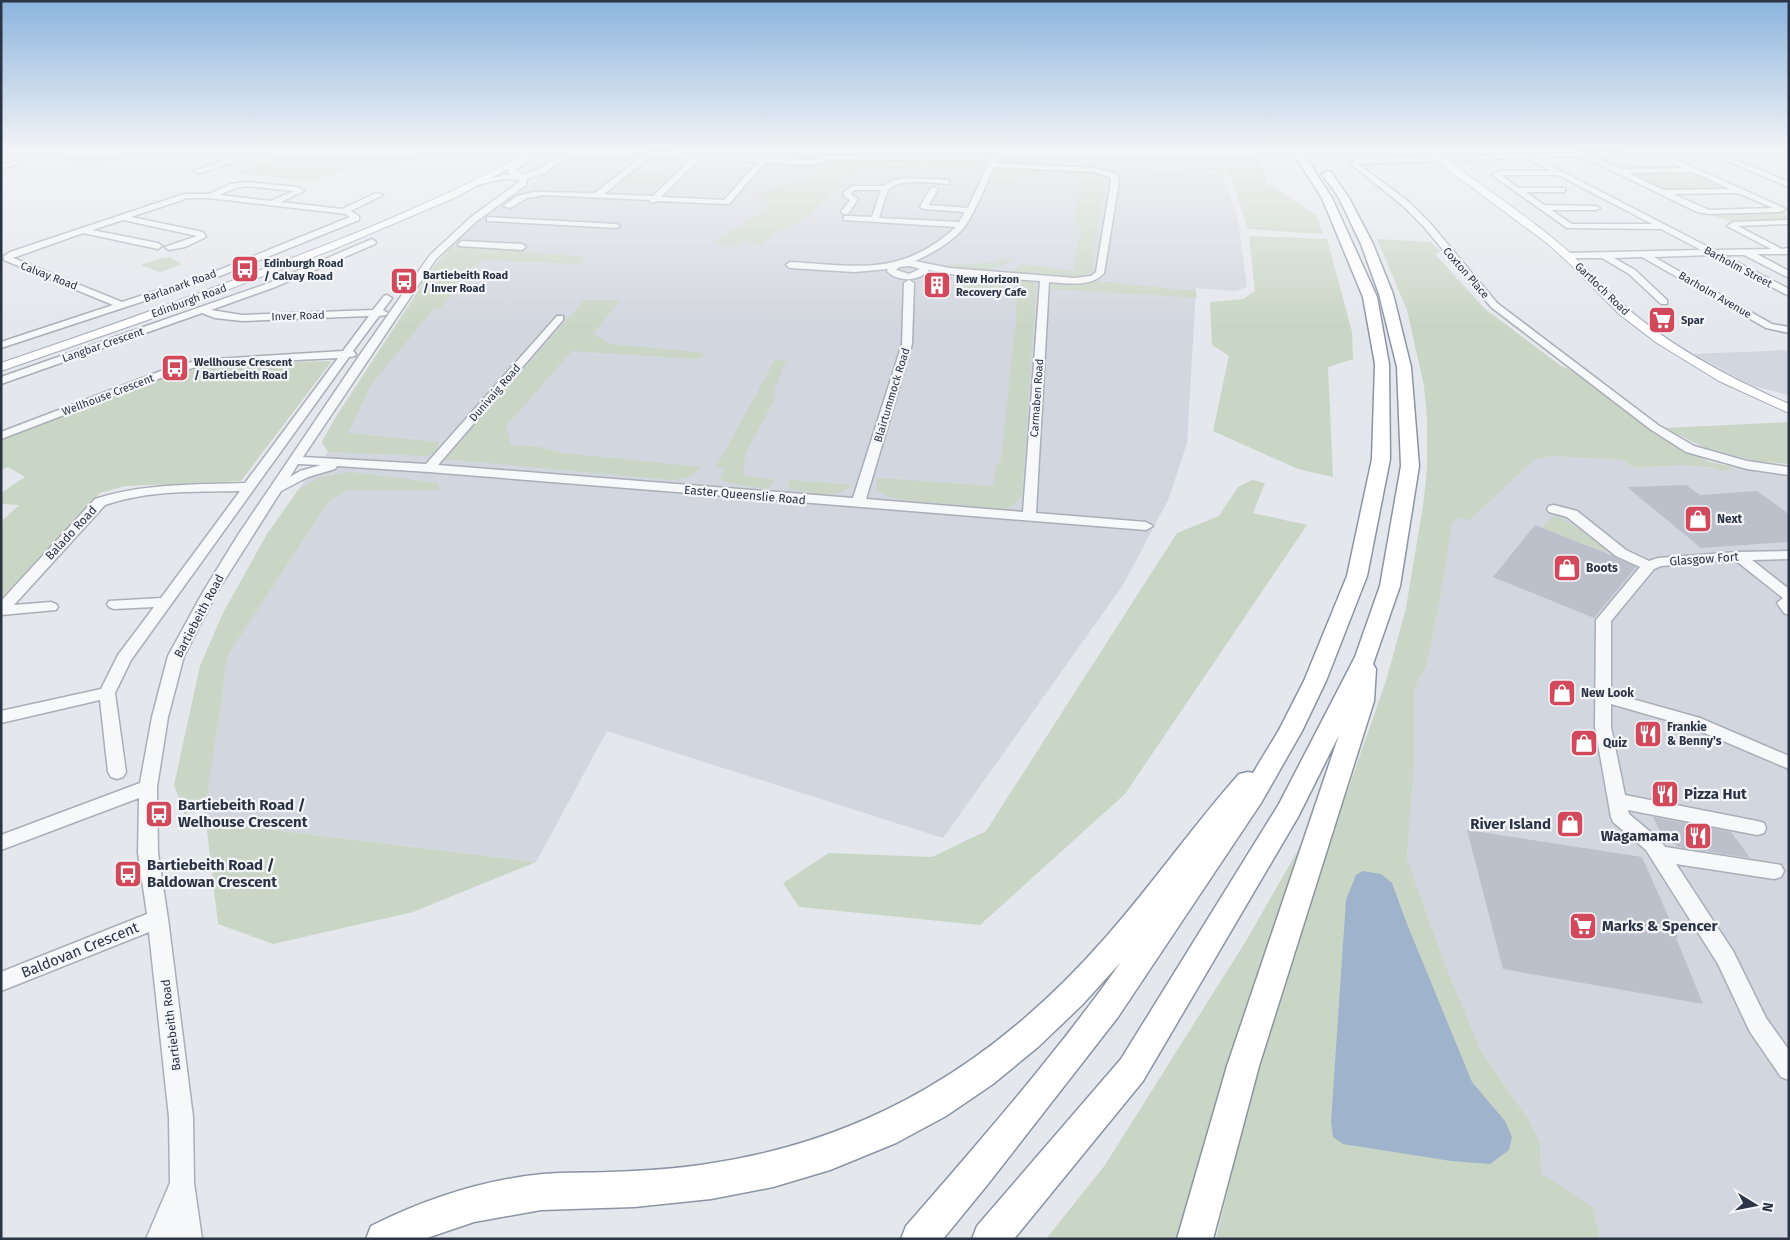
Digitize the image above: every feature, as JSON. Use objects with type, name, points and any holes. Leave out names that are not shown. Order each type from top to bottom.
[{"type":"highway","points":[[919,1239],[976,1172],[1107,1008],[1252,796],[1290,731],[1315,681],[1357,576],[1381,459],[1382,364],[1370,297],[1332,209]]},
{"type":"highway","points":[[990,1239],[1132,1070],[1289,810],[1366,656],[1390,586],[1410,466],[1404,367],[1386,294],[1367,244],[1349,209]]},
{"type":"highway","points":[[1195,1239],[1243,1066],[1362,701],[1366,656]]},
{"type":"highway","points":[[384,1239],[452,1210],[531,1193],[660,1187],[760,1172],[819,1157],[879,1134],[931,1107],[970,1083],[1010,1053],[1072,996],[1147,910],[1190,850],[1290,731]]},
{"type":"main road","name":"Edinburgh Road","points":[[1,358],[304,249],[401,209]]},
{"type":"main road","name":"Edinburgh Road","points":[[1,367],[230,286],[376,228],[414,209]]},
{"type":"main road","name":"Gartloch Road","points":[[1507,209],[1569,256],[1608,297],[1650,332],[1698,363],[1789,409]]},
{"type":"street","name":"Calvay Road","points":[[4,259],[12,254],[147,209]]},
{"type":"street","points":[[317,209],[342,212],[348,209]]},
{"type":"street","name":"Bartiebeith Road","points":[[189,1239],[182,1184],[181,1117],[158,919],[148,853],[148,787],[160,717],[176,656],[210,592],[366,354],[433,257],[488,209]]},
{"type":"street","points":[[483,225],[503,209]]},
{"type":"street","points":[[849,209],[846,215],[875,220],[962,225]]},
{"type":"street","points":[[875,220],[878,209]]},
{"type":"street","points":[[897,269],[924,254],[953,234],[962,225],[970,210],[957,209]]},
{"type":"street","points":[[790,265],[921,269],[1045,279],[1084,280],[1094,278],[1100,272],[1110,209]]},
{"type":"street","name":"Coxton Place","points":[[1411,209],[1494,306],[1654,427],[1690,448],[1722,459],[1789,471]]},
{"type":"street","points":[[1544,209],[1570,226],[1664,228]]},
{"type":"street","name":"Barholm Street","points":[[1628,209],[1789,293]]},
{"type":"street","points":[[1702,209],[1709,212],[1782,209]]},
{"type":"street","name":"Barlanark Road","points":[[1,346],[217,274],[356,218],[348,212],[342,212]]},
{"type":"street","points":[[122,218],[200,234],[202,236],[182,245],[169,247]]},
{"type":"street","points":[[490,219],[616,226]]},
{"type":"street","points":[[1785,251],[1731,226],[1733,224],[1789,222]]},
{"type":"street","points":[[82,231],[158,246]]},
{"type":"street","points":[[466,241],[522,247]]},
{"type":"street","name":"Langbar Crescent","points":[[1,381],[203,310],[296,275],[372,242]]},
{"type":"street","points":[[1569,256],[1785,251]]},
{"type":"street","points":[[1744,252],[1789,275]]},
{"type":"street","points":[[921,269],[918,260],[924,254]]},
{"type":"street","name":"Barholm Avenue","points":[[1643,254],[1769,326],[1789,330]]},
{"type":"street","points":[[1604,255],[1632,272],[1664,302]]},
{"type":"street","name":"Calvay Road","points":[[4,259],[124,306]]},
{"type":"street","points":[[897,269],[909,283],[921,269]]},
{"type":"street","name":"Carmaben Road","points":[[1029,517],[1045,279]]},
{"type":"street","name":"Blairtummock Road","points":[[858,504],[907,344],[909,283]]},
{"type":"street","points":[[117,772],[107,693],[124,659],[387,298]]},
{"type":"street","name":"Inver Road","points":[[203,310],[215,315],[242,318],[395,312]]},
{"type":"street","name":"Dunivaig Road","points":[[429,468],[560,318]]},
{"type":"street","points":[[1,335],[10,335],[21,339]]},
{"type":"street","name":"Wellhouse Crescent","points":[[1,436],[170,371],[199,363],[366,354]]},
{"type":"street","name":"Easter Queenslie Road","points":[[296,460],[429,468],[1146,526]]},
{"type":"street","name":"Easter Queenslie Road","points":[[276,490],[304,474],[344,462]]},
{"type":"street","name":"Balado Road","points":[[1,610],[100,502],[119,494],[144,491],[249,487]]},
{"type":"street","points":[[1554,509],[1572,514],[1621,553],[1649,566],[1604,620],[1603,726],[1619,809],[1660,854],[1726,958],[1758,1025],[1789,1070]]},
{"type":"street","name":"Glasgow Fort","points":[[1649,566],[1658,562],[1738,556],[1789,555]]},
{"type":"street","points":[[1738,556],[1789,596]]},
{"type":"street","points":[[1789,601],[1784,602],[1789,610]]},
{"type":"street","points":[[114,604],[166,602]]},
{"type":"street","points":[[1,610],[51,607]]},
{"type":"street","points":[[1,717],[107,693]]},
{"type":"street","points":[[1603,696],[1694,722],[1789,763]]},
{"type":"street","points":[[1,843],[148,787]]},
{"type":"street","points":[[1619,809],[1757,828]]},
{"type":"street","points":[[1660,854],[1774,871]]},
{"type":"street","name":"Baldovan Crescent","points":[[1,982],[158,919]]},
{"type":"street","name":"Bartiebeith Road","points":[[172,1239],[182,1184]]},
{"type":"street","points":[[159,1239],[182,1184]]},
{"type":"shaded area","points":[[496,209],[1234,209],[1238,219],[1247,287],[1235,291],[1196,288],[1187,443],[1169,498],[1123,585],[943,838],[607,731],[536,862],[206,822],[207,799],[228,655],[329,500],[347,490],[298,490],[328,452],[322,442],[334,420],[435,265],[471,226]]},
{"type":"shaded area","points":[[1789,350],[1789,395],[1753,386],[1693,354]]},
{"type":"shaded area","points":[[1552,456],[1621,460],[1636,468],[1685,465],[1731,470],[1729,466],[1789,477],[1789,1239],[1600,1239],[1593,1207],[1541,1173],[1540,1142],[1529,1120],[1481,1051],[1445,964],[1407,859],[1414,766],[1414,689],[1427,664],[1444,578],[1452,521],[1460,518],[1470,519],[1534,460]]},
{"type":"green space","points":[[766,209],[815,209],[801,221],[775,233],[762,244],[743,241],[734,245],[712,244]]},
{"type":"green space","points":[[1077,209],[1101,209],[1092,272],[1083,278],[1010,273],[1021,264],[1073,271],[1081,227],[1075,225]]},
{"type":"green space","points":[[1241,209],[1307,209],[1316,215],[1323,234],[1248,229]]},
{"type":"green space","points":[[1784,212],[1789,219],[1729,221],[1708,214]]},
{"type":"green space","points":[[1249,236],[1327,239],[1352,332],[1353,359],[1328,367],[1333,477],[1298,469],[1213,431],[1229,356],[1212,345],[1210,302],[1243,299],[1255,291]]},
{"type":"green space","points":[[1377,239],[1431,242],[1441,252],[1435,254],[1485,309],[1561,366],[1580,374],[1671,444],[1710,462],[1729,466],[1731,470],[1719,471],[1714,468],[1685,465],[1636,468],[1621,460],[1552,456],[1534,460],[1470,520],[1460,518],[1452,522],[1444,578],[1427,664],[1414,689],[1414,766],[1407,859],[1445,964],[1481,1051],[1529,1120],[1540,1142],[1541,1173],[1593,1207],[1600,1239],[1216,1239],[1273,1003],[1386,681],[1406,608],[1423,506],[1427,469],[1427,418],[1424,386],[1407,310]]},
{"type":"green space","points":[[452,246],[587,257],[579,264],[483,260],[468,270],[442,308],[434,308],[371,385],[348,433],[439,442],[436,451],[428,456],[328,452],[322,442],[334,420],[435,265]]},
{"type":"green space","points":[[170,257],[182,264],[160,272],[141,265],[161,258]]},
{"type":"green space","points":[[1000,259],[1015,260],[988,270],[936,266],[998,262]]},
{"type":"green space","points":[[961,280],[1004,282],[1003,291],[959,288]]},
{"type":"green space","points":[[1017,280],[1030,280],[1036,284],[1022,495],[1015,504],[1005,509],[904,500],[886,496],[877,490],[877,478],[994,486],[996,465],[1001,461],[1016,320]]},
{"type":"green space","points":[[1094,281],[1196,291],[1197,298],[1053,289],[1052,284],[1055,282]]},
{"type":"green space","points":[[584,300],[620,300],[593,334],[610,344],[706,353],[698,359],[572,351],[506,426],[511,445],[540,447],[562,453],[701,467],[694,474],[687,477],[670,480],[445,459]]},
{"type":"green space","points":[[775,360],[786,361],[774,389],[775,398],[745,455],[743,475],[775,480],[768,489],[729,483],[720,479],[724,467],[716,467]]},
{"type":"green space","points":[[332,361],[241,481],[125,486],[100,493],[1,598],[1,522],[19,505],[1,504],[1,493],[25,477],[8,467],[1,470],[1,440],[177,373],[221,364]]},
{"type":"green space","points":[[1789,422],[1789,464],[1755,461],[1705,448],[1665,428]]},
{"type":"green space","points":[[350,472],[437,483],[440,490],[348,490],[329,501],[228,655],[207,799],[185,815],[174,785],[200,666],[223,613],[267,534],[298,490],[321,477]]},
{"type":"green space","points":[[790,480],[852,485],[839,493],[824,494],[793,490],[788,486]]},
{"type":"green space","points":[[1252,480],[1265,483],[1253,513],[1307,525],[1125,794],[980,925],[799,907],[783,883],[829,853],[932,857],[986,831],[1177,533],[1219,516],[1238,487]]},
{"type":"green space","points":[[1555,515],[1610,547],[1605,552],[1542,528]]},
{"type":"green space","points":[[1318,815],[1187,1239],[1046,1239],[1105,1165],[1246,941]]},
{"type":"green space","points":[[206,822],[536,862],[413,912],[273,944],[218,924]]},
{"type":"water","points":[[1363,871],[1381,874],[1392,883],[1472,1082],[1505,1121],[1512,1137],[1509,1150],[1490,1164],[1451,1161],[1343,1144],[1333,1137],[1331,1122],[1346,900],[1356,875]]},
{"type":"building","name":"New Horizon Recovery Cafe","points":[[928,276],[952,277],[948,294],[923,293]]},
{"type":"building","points":[[1686,485],[1700,495],[1757,491],[1789,514],[1789,542],[1701,548],[1627,487]]},
{"type":"building","name":"Boots","points":[[1535,525],[1636,567],[1594,618],[1493,577]]},
{"type":"building","name":"Wagamama","points":[[1653,817],[1731,832],[1750,858],[1679,847],[1666,839],[1660,832]]},
{"type":"building","name":"Marks & Spencer","points":[[1467,830],[1642,857],[1678,938],[1676,938],[1703,1004],[1503,969]]},
{"type":"place","name":"Edinburgh Road / Calvay Road","points":[[245,269]]},
{"type":"place","name":"Bartiebeith Road / Inver Road","points":[[404,281]]},
{"type":"place","name":"New Horizon Recovery Cafe","points":[[937,285]]},
{"type":"place","name":"Spar","points":[[1662,320]]},
{"type":"place","name":"Wellhouse Crescent / Bartiebeith Road","points":[[175,368]]},
{"type":"place","name":"Next","points":[[1698,519]]},
{"type":"place","name":"Boots","points":[[1567,568]]},
{"type":"place","name":"New Look","points":[[1562,693]]},
{"type":"place","name":"Frankie & Benny's","points":[[1648,734]]},
{"type":"place","name":"Quiz","points":[[1584,743]]},
{"type":"place","name":"Pizza Hut","points":[[1665,794]]},
{"type":"place","name":"Bartiebeith Road / Welhouse Crescent","points":[[159,814]]},
{"type":"place","name":"River Island","points":[[1570,824]]},
{"type":"place","name":"Wagamama","points":[[1698,836]]},
{"type":"place","name":"Bartiebeith Road / Baldowan Crescent","points":[[128,874]]},
{"type":"place","name":"Marks & Spencer","points":[[1583,926]]}]
